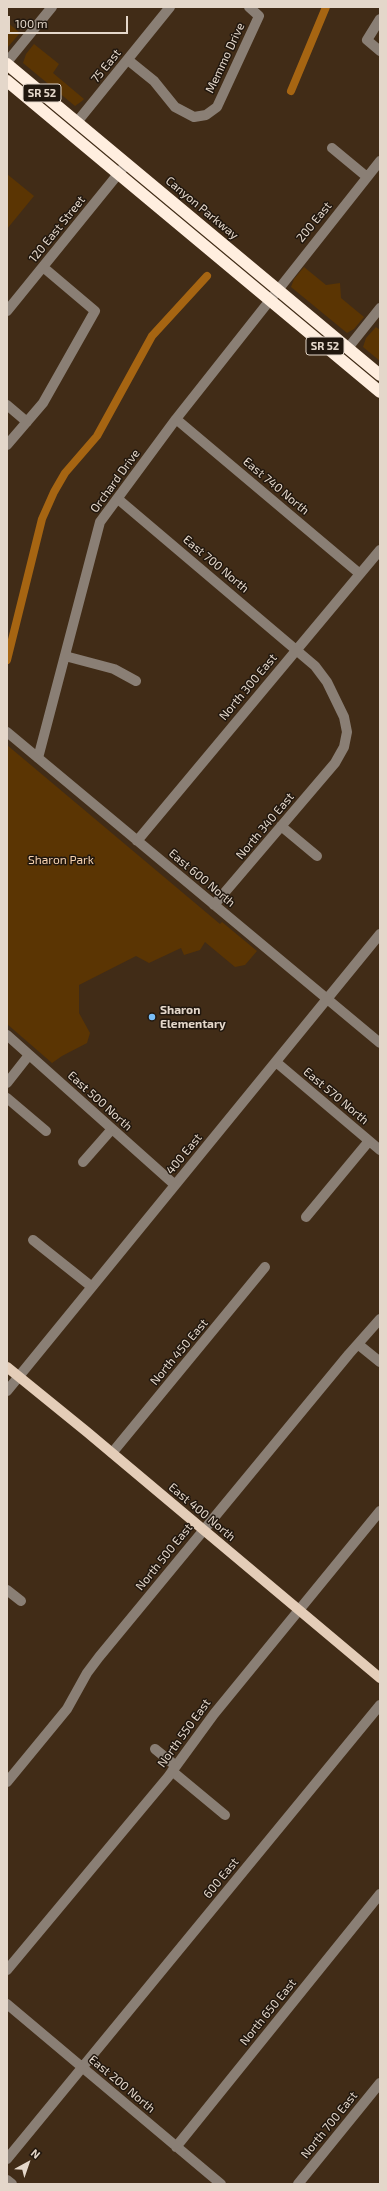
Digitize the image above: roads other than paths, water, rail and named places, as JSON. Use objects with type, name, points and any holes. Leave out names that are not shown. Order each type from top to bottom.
[{"type":"highway","name":"Canyon Parkway","points":[[7,63],[380,375]]},
{"type":"highway","name":"SR 52","points":[[7,81],[380,392]]},
{"type":"main road","name":"East 400 North","points":[[7,1367],[380,1678]]},
{"type":"street","points":[[7,63],[52,7]]},
{"type":"street","name":"75 East","points":[[77,122],[170,7]]},
{"type":"street","name":"Memmo Drive","points":[[128,60],[154,81],[175,107],[194,117],[206,115],[217,108],[259,16],[249,7]]},
{"type":"street","points":[[380,19],[367,40],[380,51]]},
{"type":"street","points":[[332,148],[367,177]]},
{"type":"street","name":"200 East","points":[[270,300],[380,161]]},
{"type":"street","name":"120 East Street","points":[[7,311],[127,164]]},
{"type":"street","points":[[7,445],[43,404],[95,311],[43,267]]},
{"type":"street","name":"Orchard Drive","points":[[38,758],[97,532],[106,513],[118,499],[176,419],[270,300]]},
{"type":"street","points":[[348,348],[380,308]]},
{"type":"street","points":[[7,405],[27,422]]},
{"type":"street","name":"East 740 North","points":[[176,419],[360,574]]},
{"type":"street","name":"East 700 North","points":[[118,499],[315,666],[327,682],[344,717],[347,732],[344,748],[335,763]]},
{"type":"street","name":"North 300 East","points":[[137,841],[380,550]]},
{"type":"street","points":[[65,656],[114,669],[136,681]]},
{"type":"street","name":"East 600 North","points":[[7,732],[380,1043]]},
{"type":"street","name":"North 340 East","points":[[214,905],[335,763]]},
{"type":"street","points":[[281,826],[317,856]]},
{"type":"street","name":"400 East","points":[[7,1391],[380,934]]},
{"type":"street","name":"East 500 North","points":[[7,1036],[175,1185]]},
{"type":"street","points":[[7,1083],[29,1055]]},
{"type":"street","name":"East 570 North","points":[[276,1062],[380,1150]]},
{"type":"street","points":[[7,1098],[46,1131]]},
{"type":"street","points":[[83,1162],[112,1129]]},
{"type":"street","points":[[306,1216],[369,1141]]},
{"type":"street","points":[[33,1240],[92,1287]]},
{"type":"street","name":"North 450 East","points":[[112,1453],[265,1268]]},
{"type":"street","name":"North 500 East","points":[[7,1782],[67,1709],[87,1673],[348,1354],[359,1344],[380,1319]]},
{"type":"street","points":[[359,1344],[380,1362]]},
{"type":"street","name":"North 550 East","points":[[7,1970],[174,1768],[214,1714],[380,1511]]},
{"type":"street","points":[[7,1590],[21,1601]]},
{"type":"street","name":"600 East","points":[[7,2159],[380,1705]]},
{"type":"street","points":[[155,1749],[225,1815]]},
{"type":"street","name":"North 650 East","points":[[176,2146],[380,1894]]},
{"type":"street","name":"East 200 North","points":[[7,2004],[221,2184]]},
{"type":"street","name":"North 700 East","points":[[298,2184],[380,2083]]},
{"type":"street","points":[[7,2180],[12,2184]]},
{"type":"waterway","points":[[291,91],[326,7]]},
{"type":"waterway","points":[[7,660],[42,519],[54,492],[65,473],[97,436],[152,336],[207,276]]},
{"type":"place","name":"Sharon Elementary","points":[[152,1017]]},
{"type":"park label","name":"Sharon Park","points":[[61,860]]}]
